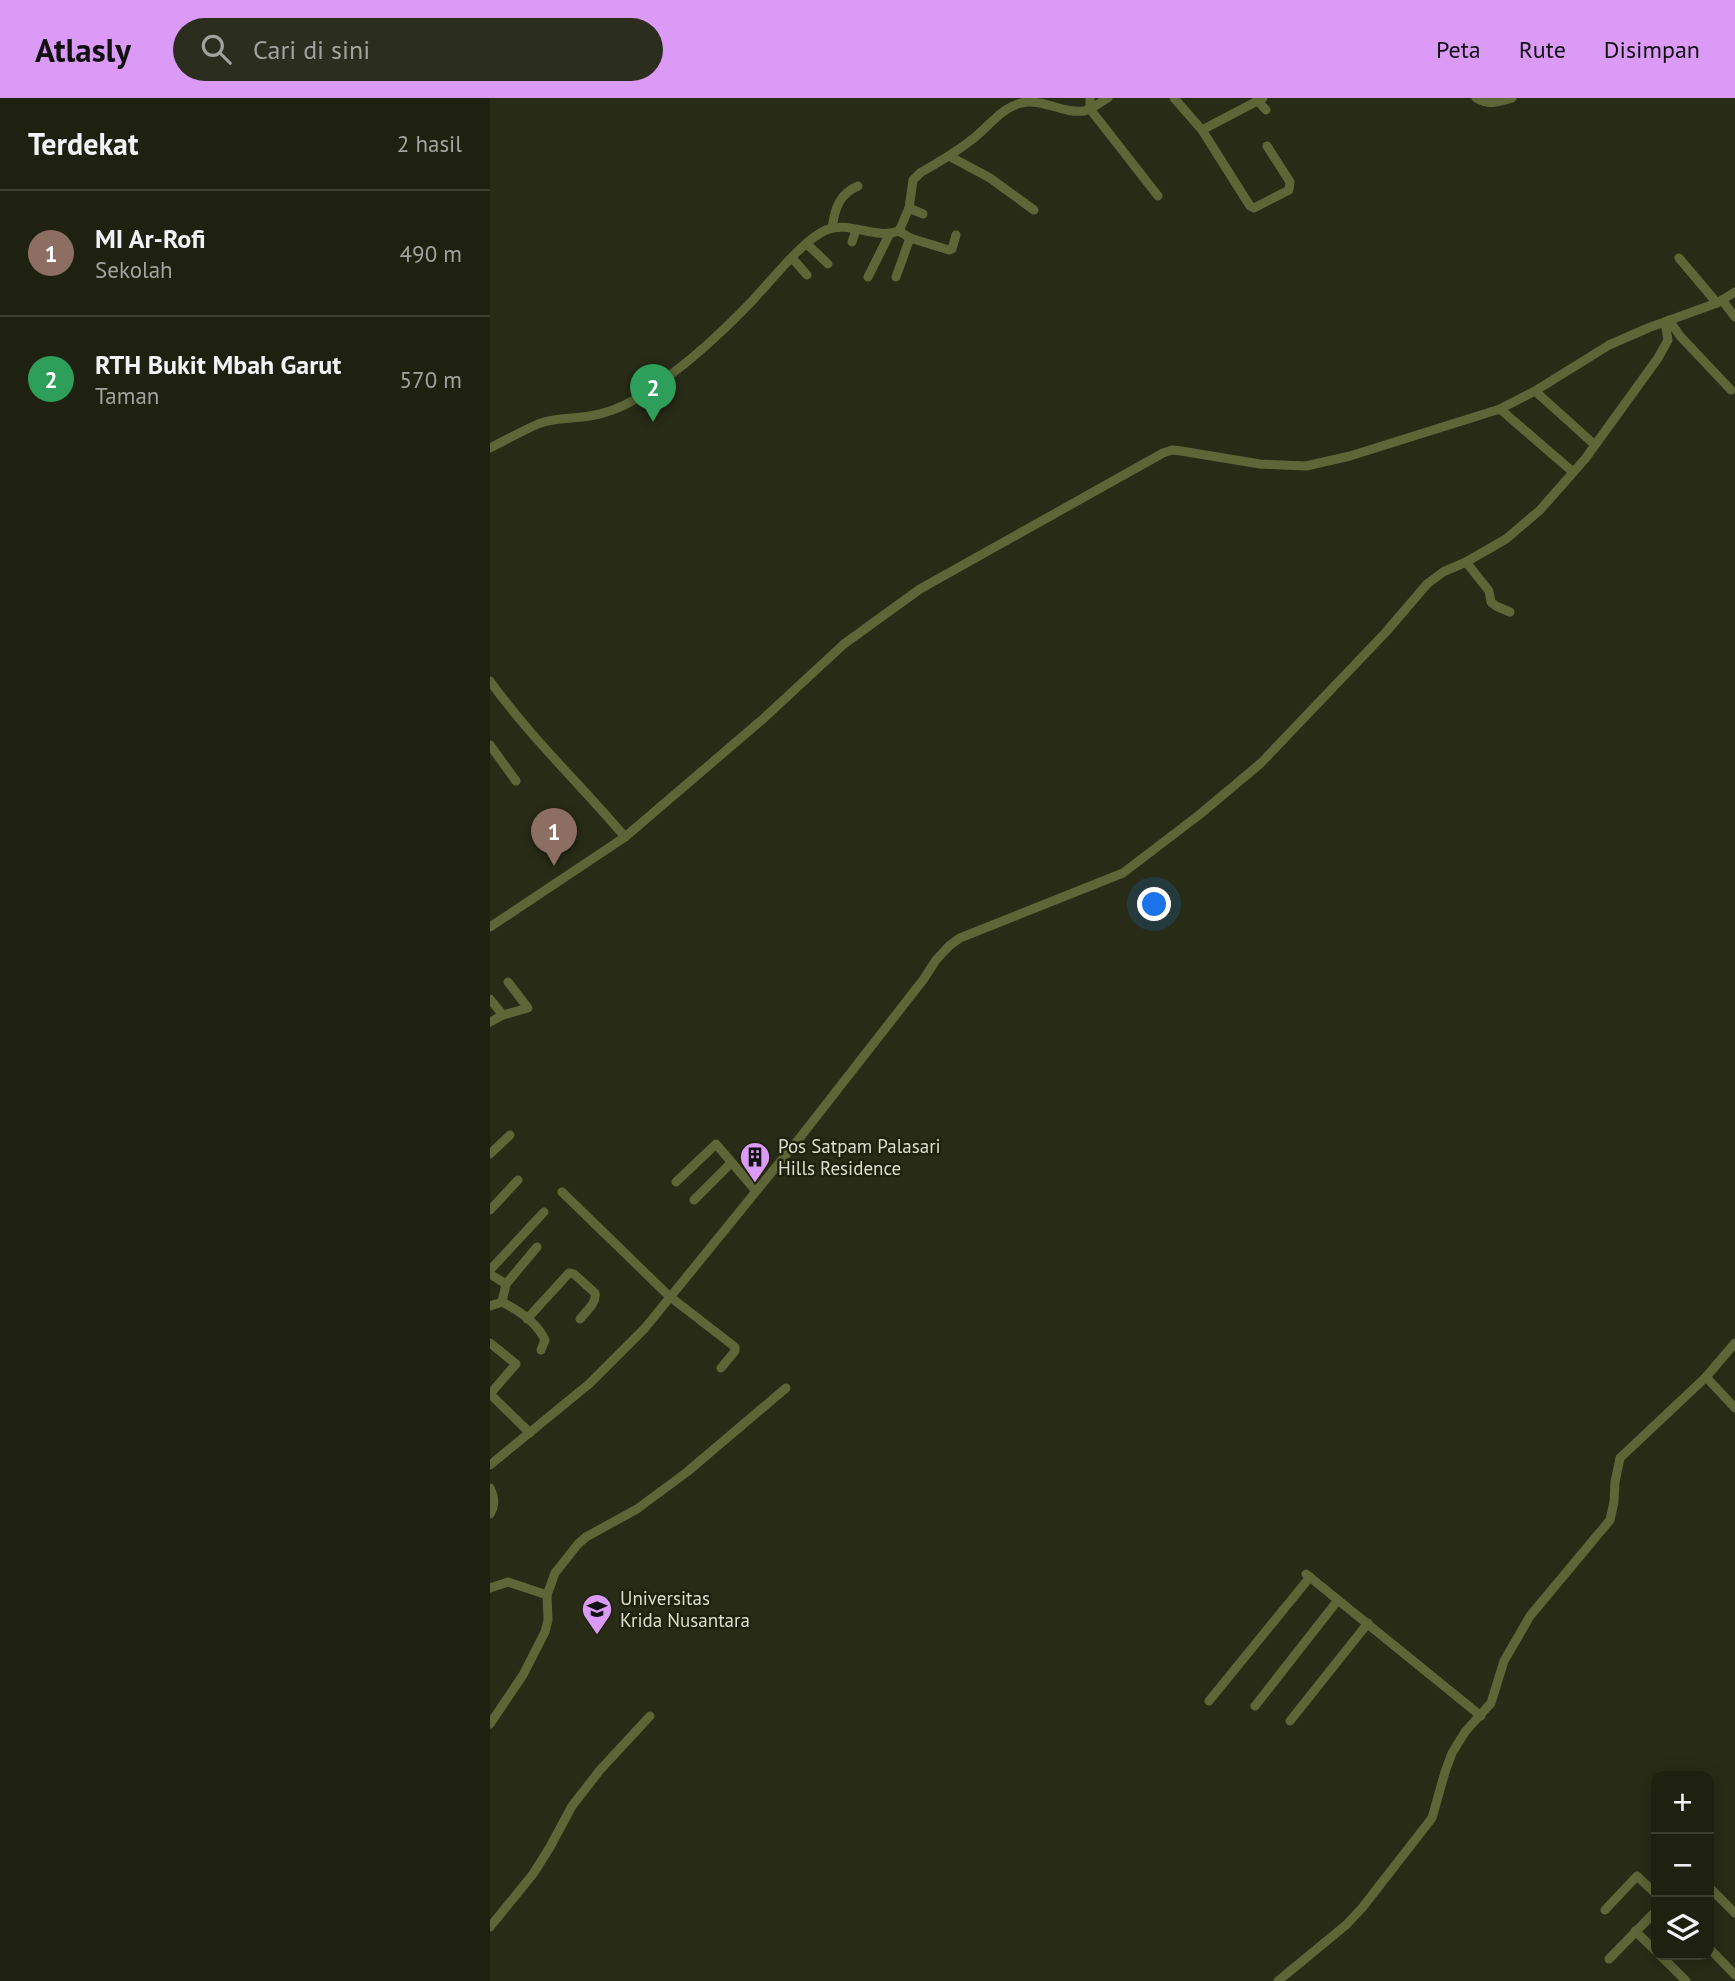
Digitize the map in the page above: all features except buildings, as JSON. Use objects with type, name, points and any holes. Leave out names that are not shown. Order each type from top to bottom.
[{"type":"street","points":[[1090,98],[1090,109],[1158,196]]},
{"type":"street","points":[[868,277],[909,208],[913,180],[973,140],[1002,111],[1024,101],[1033,101],[1082,111],[1108,98]]},
{"type":"street","points":[[1174,98],[1202,130],[1250,206],[1254,208],[1289,190],[1290,186],[1267,146]]},
{"type":"street","points":[[1476,98],[1493,104],[1512,98]]},
{"type":"street","points":[[1202,130],[1260,99],[1266,110]]},
{"type":"street","points":[[948,156],[990,178],[1034,210]]},
{"type":"street","points":[[832,228],[841,197],[858,186]]},
{"type":"street","points":[[909,208],[923,214]]},
{"type":"street","points":[[490,448],[538,424],[556,419],[603,414],[623,407],[676,371],[726,327],[815,236],[832,228],[894,233],[949,250],[956,235]]},
{"type":"street","points":[[852,242],[856,230]]},
{"type":"street","points":[[896,277],[910,238]]},
{"type":"street","points":[[807,244],[828,264]]},
{"type":"street","points":[[792,258],[807,275]]},
{"type":"street","points":[[1679,258],[1735,317]]},
{"type":"street","points":[[490,927],[625,837],[763,719],[844,644],[902,601],[1163,453],[1172,450],[1260,464],[1306,467],[1386,445],[1500,409],[1535,391],[1609,345],[1720,302],[1735,292]]},
{"type":"street","points":[[1667,321],[1731,390]]},
{"type":"street","points":[[490,1465],[589,1384],[645,1328],[802,1135],[949,946],[988,926],[1123,873],[1261,763],[1386,632],[1427,584],[1443,572],[1466,562],[1506,538],[1540,510],[1595,445],[1666,344],[1667,321]]},
{"type":"street","points":[[1535,391],[1595,445]]},
{"type":"street","points":[[1500,409],[1573,472]]},
{"type":"street","points":[[1466,562],[1489,591],[1491,601],[1510,612]]},
{"type":"street","points":[[490,681],[625,837]]},
{"type":"street","points":[[490,745],[516,782]]},
{"type":"street","points":[[490,1022],[528,1008],[508,982]]},
{"type":"street","points":[[490,999],[503,1015]]},
{"type":"street","points":[[490,1154],[510,1135]]},
{"type":"street","points":[[676,1182],[715,1144],[755,1191]]},
{"type":"street","points":[[695,1200],[731,1163]]},
{"type":"street","points":[[490,1210],[518,1180]]},
{"type":"street","points":[[562,1192],[669,1296],[735,1347],[735,1351],[720,1368]]},
{"type":"street","points":[[506,1284],[490,1272],[544,1212]]},
{"type":"street","points":[[502,1302],[506,1284],[537,1247]]},
{"type":"street","points":[[527,1319],[569,1273],[596,1296],[580,1319]]},
{"type":"street","points":[[490,1306],[502,1302]]},
{"type":"street","points":[[502,1302],[539,1330],[545,1340],[541,1350]]},
{"type":"street","points":[[490,1343],[516,1364],[490,1394],[530,1433]]},
{"type":"street","points":[[1278,1981],[1354,1916],[1432,1818],[1452,1753],[1465,1732],[1491,1703],[1504,1661],[1530,1616],[1610,1520],[1620,1458],[1706,1377],[1735,1343]]},
{"type":"street","points":[[1706,1377],[1735,1408]]},
{"type":"street","points":[[490,1724],[523,1675],[545,1632],[548,1620],[547,1595],[555,1573],[578,1544],[637,1508],[687,1472],[786,1388]]},
{"type":"street","points":[[490,1488],[494,1498],[490,1514]]},
{"type":"street","points":[[1209,1701],[1308,1575],[1481,1716]]},
{"type":"street","points":[[490,1588],[508,1582],[547,1595]]},
{"type":"street","points":[[1255,1706],[1338,1600]]},
{"type":"street","points":[[1290,1721],[1368,1623]]},
{"type":"street","points":[[490,1927],[533,1874],[572,1806],[600,1770],[650,1716]]},
{"type":"street","points":[[1605,1909],[1637,1876],[1651,1889]]},
{"type":"street","points":[[1714,1892],[1735,1913]]},
{"type":"street","points":[[1609,1959],[1651,1916]]},
{"type":"street","points":[[1635,1931],[1651,1946]]},
{"type":"street","points":[[1714,1953],[1735,1975]]},
{"type":"street","points":[[1665,1960],[1686,1981]]},
{"type":"place","name":"RTH Bukit Mbah Garut","points":[[653,422]]},
{"type":"place","name":"MI Ar-Rofi","points":[[554,866]]},
{"type":"place","name":"Pos Satpam Palasari Hills Residence","points":[[755,1184]]},
{"type":"place","name":"Universitas Krida Nusantara","points":[[597,1636]]}]
